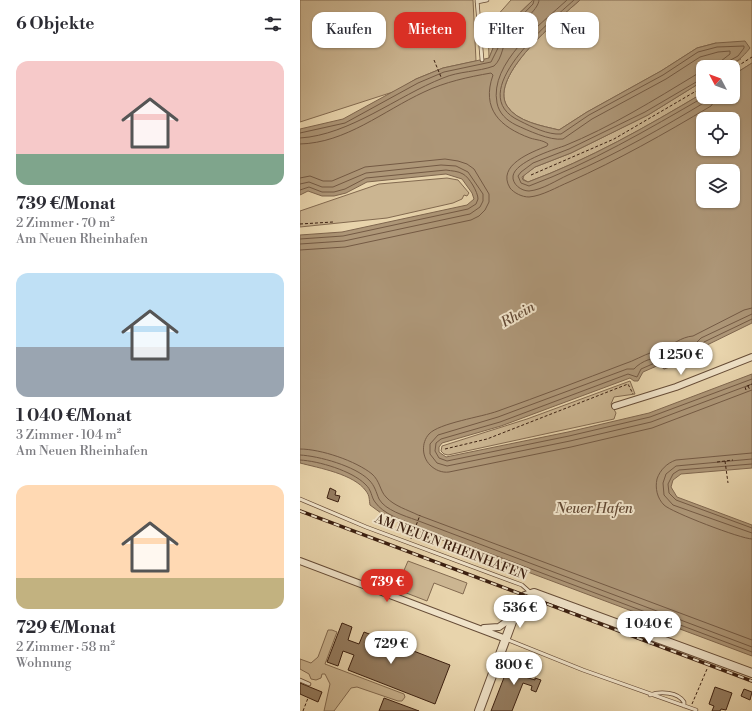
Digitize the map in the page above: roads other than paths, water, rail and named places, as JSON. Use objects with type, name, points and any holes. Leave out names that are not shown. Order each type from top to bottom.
[{"type":"street","points":[[615,406],[676,387],[752,358]]},
{"type":"street","points":[[300,561],[506,638]]},
{"type":"street","points":[[479,711],[521,600],[531,593]]},
{"type":"street","name":"AM NEUEN RHEINHAFEN","points":[[531,593],[553,598],[752,673]]},
{"type":"street","points":[[480,628],[499,627],[516,614]]},
{"type":"lane","points":[[482,60],[477,1],[487,0]]},
{"type":"lane","name":"AM NEUEN RHEINHAFEN","points":[[300,499],[366,527],[522,585],[531,593]]},
{"type":"lane","points":[[506,638],[583,670],[650,695],[696,710]]},
{"type":"lane","points":[[300,680],[309,684]]},
{"type":"lane","points":[[650,695],[662,692],[682,699],[684,706]]},
{"type":"water","points":[[533,0],[580,0],[566,12],[546,12],[546,31],[538,39],[538,12],[521,12]]},
{"type":"water","points":[[745,41],[750,48],[738,60],[696,60],[696,85],[648,115],[571,153],[535,167],[522,177],[523,180],[528,182],[596,153],[696,97],[696,104],[740,104],[740,71],[752,63],[752,323],[705,346],[704,352],[697,356],[691,351],[675,359],[672,364],[664,369],[659,365],[643,372],[638,381],[634,381],[630,378],[501,426],[442,443],[439,447],[439,452],[446,457],[568,432],[649,413],[752,374],[752,468],[681,474],[673,480],[671,487],[677,497],[752,525],[752,656],[413,529],[385,516],[370,505],[369,496],[367,493],[353,480],[336,472],[300,463],[300,235],[342,232],[467,205],[474,199],[472,193],[462,179],[446,174],[367,182],[346,193],[334,196],[322,196],[308,191],[300,195],[300,129],[343,119],[416,79],[443,68],[489,58],[493,48],[529,48],[516,64],[508,79],[504,94],[507,106],[517,116],[524,120],[559,130],[587,112],[661,71],[697,48],[716,43]]},
{"type":"railway","points":[[300,511],[752,681]]},
{"type":"water label","name":"Rhein","points":[[518,315]]},
{"type":"water label","name":"Neuer Hafen","points":[[594,509]]}]
